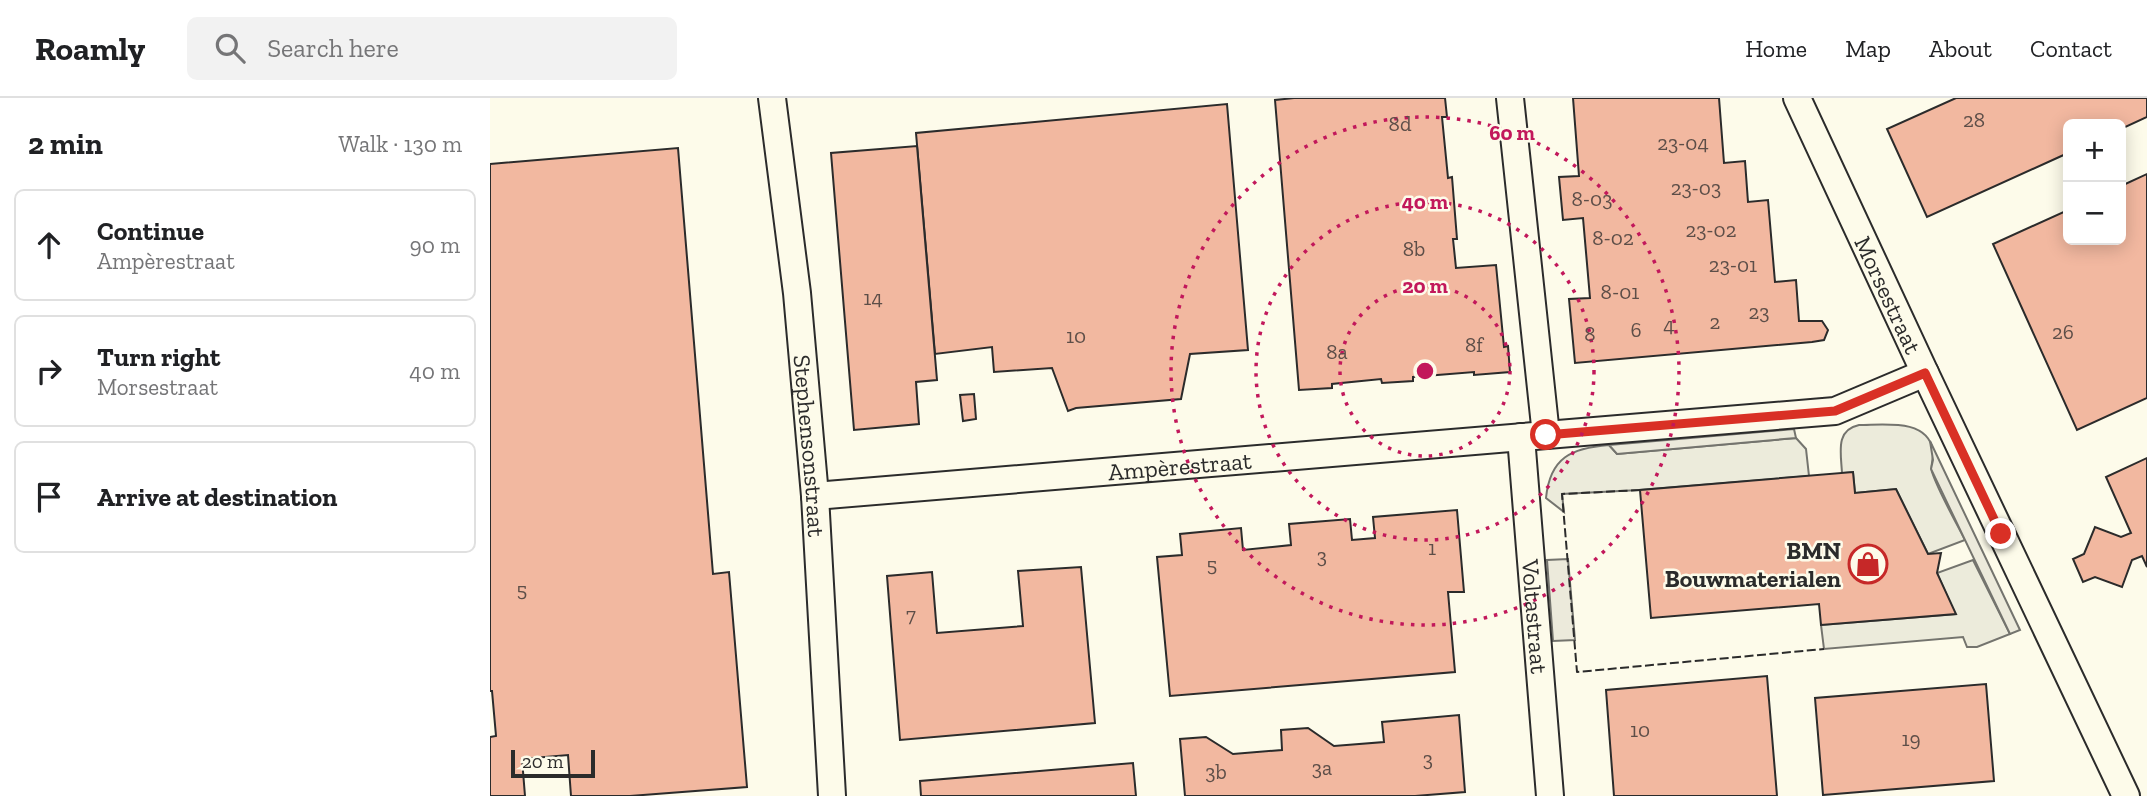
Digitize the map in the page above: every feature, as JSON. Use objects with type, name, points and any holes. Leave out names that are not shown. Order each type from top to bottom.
[{"type":"street","name":"Stephensonstraat","points":[[772,98],[797,293],[815,496],[832,796]]},
{"type":"street","points":[[1510,98],[1533,436]]},
{"type":"street","name":"Morsestraat","points":[[1797,98],[2126,796]]},
{"type":"street","name":"Ampèrestraat","points":[[815,496],[1835,411],[1925,373]]},
{"type":"street","name":"Voltastraat","points":[[1533,436],[1550,796]]},
{"type":"shaded area","points":[[1859,425],[1904,426],[1923,433],[1933,451],[1932,470],[1935,480],[1965,540],[1928,554],[1896,489],[1855,493],[1853,472],[1842,473],[1841,443],[1846,432]]},
{"type":"shaded area","points":[[1794,429],[1796,438],[1617,454],[1609,445]]},
{"type":"shaded area","points":[[1796,438],[1806,449],[1809,476],[1562,494],[1564,512],[1546,498],[1548,484],[1558,464],[1574,452],[1596,446],[1609,445],[1617,454]]},
{"type":"shaded area","points":[[1930,441],[2020,630],[2010,634],[1931,469],[1933,460]]},
{"type":"shaded area","points":[[1568,559],[1575,640],[1553,641],[1547,560]]},
{"type":"shaded area","points":[[1973,560],[2010,634],[1977,647],[1967,647],[1963,637],[1824,649],[1821,625],[1955,614],[1937,573]]},
{"type":"building","points":[[1445,98],[1447,117],[1442,117],[1448,178],[1452,177],[1457,239],[1453,239],[1456,268],[1496,265],[1504,347],[1508,346],[1510,372],[1413,377],[1413,381],[1382,383],[1381,379],[1332,384],[1332,388],[1299,390],[1275,100]]},
{"type":"building","points":[[1573,98],[1719,98],[1724,163],[1745,161],[1748,202],[1768,200],[1775,282],[1796,280],[1799,321],[1822,321],[1828,330],[1824,340],[1575,363],[1569,299],[1590,298],[1583,218],[1563,220],[1559,177],[1579,176]]},
{"type":"building","points":[[1956,98],[2147,98],[2147,117],[2126,127],[2126,119],[2063,119],[2063,155],[1927,217],[1887,129]]},
{"type":"building","points":[[1227,104],[1248,350],[1190,354],[1181,399],[1076,408],[1068,411],[1052,368],[994,372],[992,347],[935,354],[916,133]]},
{"type":"building","points":[[917,146],[937,380],[916,382],[919,424],[854,430],[831,153]]},
{"type":"building","points":[[678,148],[713,574],[729,572],[747,787],[630,796],[571,796],[568,755],[522,759],[525,796],[490,796],[490,737],[496,736],[490,691],[490,164]]},
{"type":"building","points":[[2147,174],[2147,398],[2077,430],[1993,244],[2063,212],[2063,245],[2126,245],[2126,184]]},
{"type":"building","points":[[974,394],[976,419],[963,421],[960,395]]},
{"type":"building","points":[[2147,458],[2147,567],[2142,556],[2132,560],[2122,587],[2095,577],[2083,582],[2073,559],[2084,554],[2095,527],[2121,537],[2131,533],[2106,477]]},
{"type":"building","points":[[1853,472],[1855,493],[1896,489],[1928,554],[1941,553],[1937,573],[1956,614],[1821,625],[1819,604],[1651,618],[1640,490]]},
{"type":"building","points":[[1457,510],[1464,592],[1448,592],[1455,672],[1170,696],[1157,557],[1182,555],[1180,534],[1241,528],[1243,550],[1291,545],[1289,524],[1350,519],[1352,540],[1375,538],[1373,517]]},
{"type":"building","points":[[1081,567],[1095,723],[900,740],[887,576],[932,572],[937,633],[1023,626],[1018,571]]},
{"type":"building","points":[[1767,676],[1777,796],[1614,796],[1606,690]]},
{"type":"building","points":[[1986,684],[1994,781],[1823,795],[1815,698]]},
{"type":"building","points":[[1459,715],[1465,792],[1415,796],[1185,796],[1180,739],[1206,737],[1233,754],[1282,750],[1281,730],[1308,728],[1334,746],[1384,742],[1382,722]]},
{"type":"building","points":[[1133,763],[1136,796],[921,796],[920,781]]},
{"type":"fence","points":[[1640,490],[1562,494],[1577,672],[1824,649]]},
{"type":"place","name":"BMN Bouwmaterialen","points":[[1868,564]]},
{"type":"route","points":[[1546,435],[1835,411],[1925,373],[2001,534]]}]
